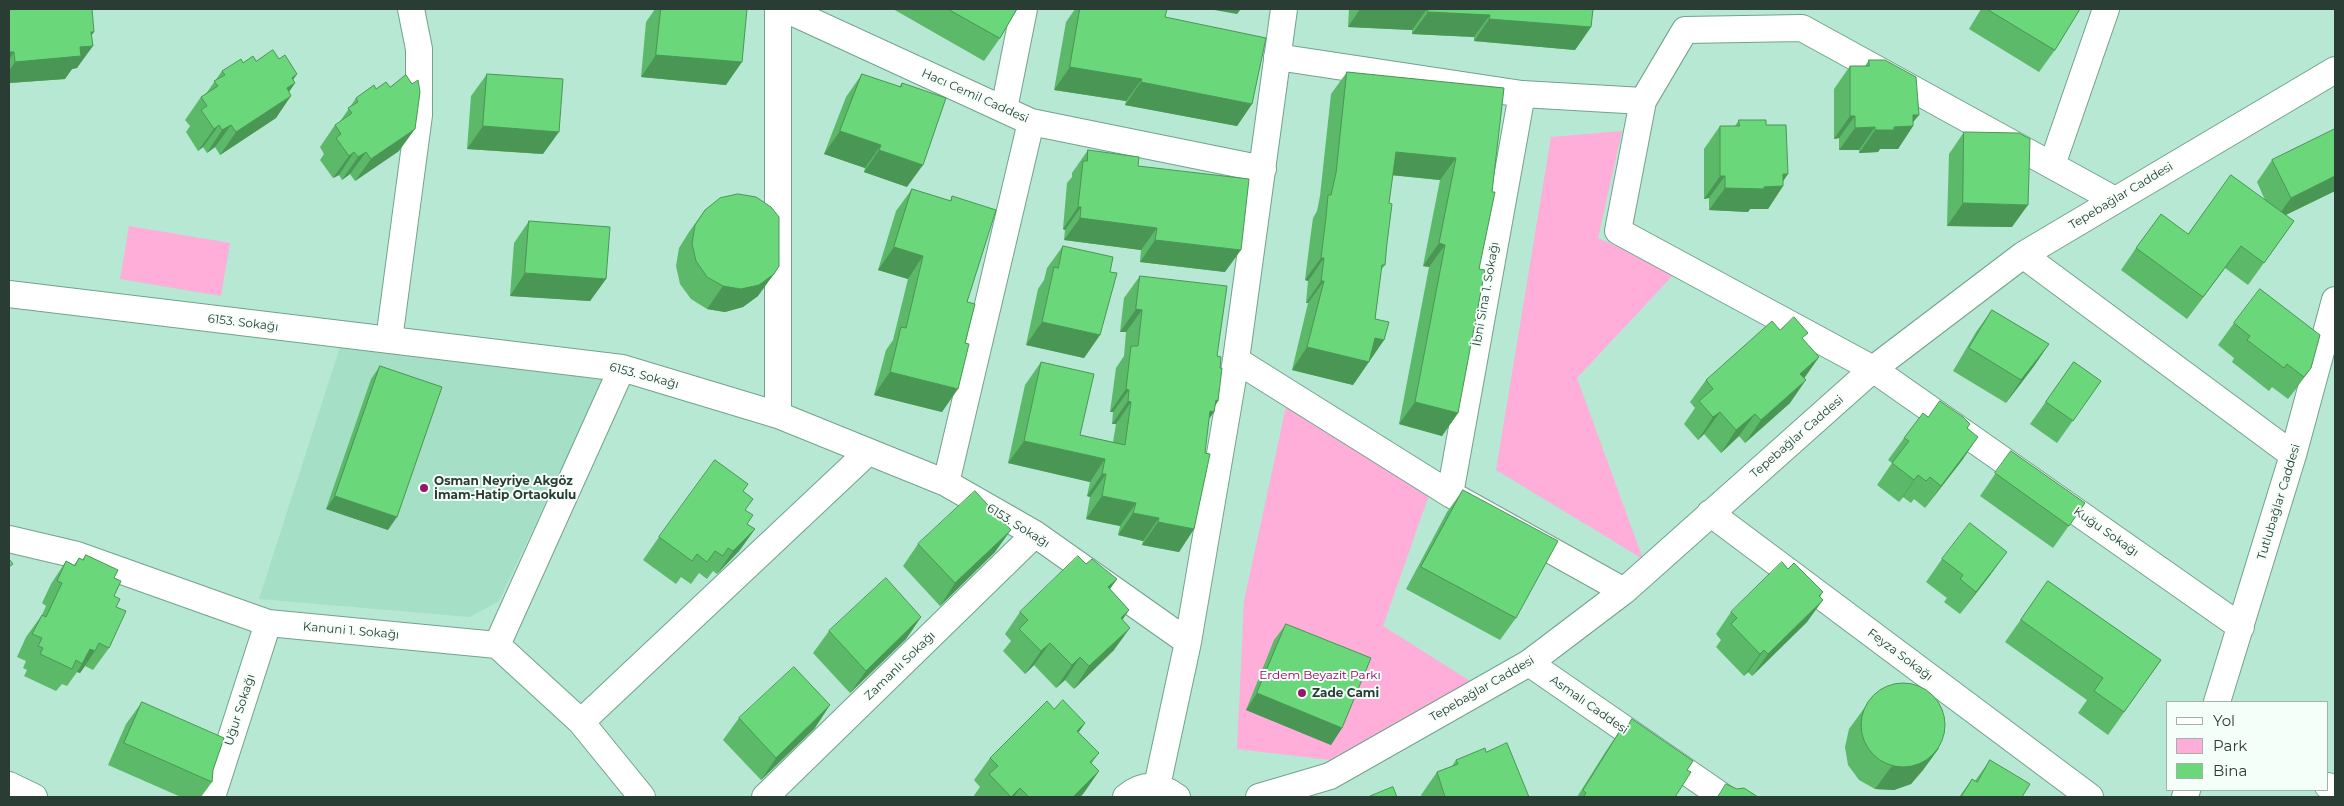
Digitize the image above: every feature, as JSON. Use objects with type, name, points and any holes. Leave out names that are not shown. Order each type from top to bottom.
[{"type":"street","points":[[389,340],[419,115],[418,49],[411,9]]},
{"type":"street","points":[[778,9],[778,415]]},
{"type":"street","name":"Hacı Cemil Caddesi","points":[[785,9],[1031,122],[1263,169]]},
{"type":"street","points":[[1004,109],[1024,9]]},
{"type":"street","points":[[1126,797],[1134,790],[1146,786],[1167,792],[1188,642],[1236,360],[1284,9]]},
{"type":"street","points":[[2052,165],[2106,9]]},
{"type":"street","points":[[1277,57],[1522,94],[1643,102],[1685,30],[1802,18],[2113,199]]},
{"type":"street","name":"Tepebağlar Caddesi","points":[[1260,797],[1330,776],[1529,663],[1624,591],[1873,369],[2023,255],[2113,199],[2335,70]]},
{"type":"street","name":"İbni Sina 1. Sokağı","points":[[1450,494],[1522,94]]},
{"type":"street","name":"Kuğu Sokağı","points":[[1643,102],[1618,230],[1873,369],[2241,627]]},
{"type":"street","points":[[946,483],[1031,122]]},
{"type":"street","points":[[2023,255],[2293,455]]},
{"type":"street","name":"6153. Sokağı","points":[[9,294],[622,368],[778,415],[946,483],[1035,534],[1188,642]]},
{"type":"street","name":"Tutlubağlar Caddesi","points":[[2217,701],[2293,455],[2335,300]]},
{"type":"street","points":[[1236,360],[1450,494],[1624,591]]},
{"type":"street","points":[[622,368],[496,645],[580,722],[642,797]]},
{"type":"street","points":[[580,722],[868,452]]},
{"type":"street","name":"Feyza Sokağı","points":[[1710,513],[2090,797]]},
{"type":"street","name":"Zamanlı Sokağı","points":[[765,797],[1035,534]]},
{"type":"street","name":"Kanuni 1. Sokağı","points":[[9,539],[77,555],[268,623],[496,645]]},
{"type":"street","name":"Uğur Sokağı","points":[[212,797],[268,623]]},
{"type":"street","name":"Asmalı Caddesi","points":[[1529,663],[1724,797]]},
{"type":"street","points":[[9,785],[34,797]]},
{"type":"shaded area","name":"Osman Neyriye Akgöz İmam-Hatip Ortaokulu","points":[[340,347],[605,377],[499,601],[470,617],[259,599]]},
{"type":"green space","points":[[1622,131],[1598,238],[1675,273],[1577,378],[1643,559],[1496,470],[1551,137]]},
{"type":"green space","points":[[129,226],[230,243],[221,296],[120,279]]},
{"type":"green space","name":"Erdem Beyazit Parkı","points":[[1287,402],[1431,489],[1383,626],[1473,683],[1330,760],[1237,749],[1244,601]]},
{"type":"building","points":[[92,9],[94,32],[91,32],[93,46],[80,47],[81,56],[15,62],[14,52],[9,52],[9,10]]},
{"type":"building","points":[[661,9],[747,9],[742,62],[656,55]]},
{"type":"building","points":[[948,9],[1017,9],[1000,38]]},
{"type":"building","points":[[1080,9],[1167,9],[1165,17],[1266,38],[1252,104],[1141,82],[1142,79],[1070,67]]},
{"type":"building","points":[[1428,9],[1593,9],[1591,27],[1489,19],[1490,15],[1428,12]]},
{"type":"building","points":[[1987,9],[2080,9],[2055,50]]},
{"type":"building","points":[[273,50],[279,59],[285,55],[297,74],[292,78],[295,83],[287,88],[291,96],[236,132],[231,125],[222,130],[219,125],[214,129],[201,110],[207,106],[201,97],[218,86],[214,81],[225,75],[222,71],[241,59],[243,63],[253,56],[256,61]]},
{"type":"building","points":[[1869,60],[1885,60],[1916,77],[1919,115],[1913,115],[1913,126],[1894,127],[1894,130],[1875,130],[1875,127],[1855,128],[1855,116],[1850,116],[1850,66],[1869,66]]},
{"type":"building","points":[[1347,72],[1504,88],[1492,192],[1495,192],[1479,269],[1485,270],[1458,413],[1415,402],[1445,245],[1439,243],[1456,158],[1396,152],[1389,203],[1392,204],[1385,265],[1382,265],[1375,319],[1389,322],[1384,340],[1375,338],[1369,362],[1307,347],[1324,281],[1321,281],[1324,258],[1321,258],[1328,195],[1331,195],[1336,173]]},
{"type":"building","points":[[487,74],[563,79],[559,132],[483,126]]},
{"type":"building","points":[[862,74],[901,87],[902,83],[946,98],[923,165],[879,150],[881,145],[840,131]]},
{"type":"building","points":[[406,75],[412,84],[418,80],[420,92],[415,129],[371,159],[366,152],[358,157],[354,152],[349,156],[336,138],[341,134],[335,125],[352,113],[348,108],[358,102],[356,98],[374,85],[376,89],[386,82],[390,87]]},
{"type":"building","points":[[1739,120],[1766,120],[1766,125],[1786,125],[1788,174],[1783,174],[1783,186],[1764,187],[1764,189],[1725,188],[1725,176],[1720,176],[1720,126],[1739,126]]},
{"type":"building","points":[[2335,129],[2335,176],[2291,198],[2272,160]]},
{"type":"building","points":[[1964,132],[2019,133],[2030,139],[2028,205],[1963,203]]},
{"type":"building","points":[[1088,150],[1139,157],[1138,166],[1249,179],[1241,250],[1155,240],[1157,228],[1080,218],[1081,207],[1078,207],[1083,161],[1087,161]]},
{"type":"building","points":[[2231,175],[2294,221],[2264,263],[2241,246],[2203,297],[2136,248],[2161,214],[2188,234]]},
{"type":"building","points":[[912,189],[951,201],[952,196],[996,210],[967,302],[975,304],[965,343],[969,344],[958,389],[890,372],[901,327],[906,328],[923,256],[894,247]]},
{"type":"building","points":[[738,194],[756,197],[771,207],[779,217],[779,266],[774,274],[759,285],[741,289],[723,286],[707,277],[696,261],[692,244],[695,225],[705,210],[720,198]]},
{"type":"building","points":[[529,221],[610,227],[606,279],[525,273]]},
{"type":"building","points":[[1063,246],[1113,257],[1110,272],[1117,273],[1100,335],[1042,322],[1054,267],[1058,268]]},
{"type":"building","points":[[1140,276],[1227,286],[1217,356],[1221,357],[1220,368],[1222,368],[1218,401],[1216,400],[1214,412],[1210,411],[1205,453],[1210,454],[1194,529],[1158,522],[1159,518],[1133,513],[1136,503],[1102,496],[1106,474],[1102,474],[1105,459],[1024,441],[1041,362],[1094,374],[1080,435],[1125,445],[1131,402],[1128,401],[1129,390],[1126,389],[1131,346],[1138,346],[1142,310],[1136,309]]},
{"type":"building","points":[[2260,289],[2320,335],[2311,368],[2304,377],[2287,364],[2284,368],[2247,340],[2250,336],[2234,323]]},
{"type":"building","points":[[1992,310],[2049,344],[2021,380],[1969,348]]},
{"type":"building","points":[[1794,317],[1808,333],[1802,338],[1819,357],[1800,374],[1806,380],[1761,420],[1755,414],[1736,430],[1720,412],[1713,417],[1699,401],[1713,389],[1706,380],[1772,321],[1780,330]]},
{"type":"building","points":[[2074,362],[2101,381],[2073,421],[2046,402]]},
{"type":"building","points":[[380,366],[442,387],[397,517],[335,496]]},
{"type":"building","points":[[1940,401],[1963,417],[1970,424],[1967,428],[1978,437],[1941,486],[1930,477],[1926,481],[1918,475],[1914,480],[1892,463],[1909,441],[1904,438],[1923,413],[1928,417]]},
{"type":"building","points":[[2011,451],[2085,503],[2069,526],[1995,473]]},
{"type":"building","points":[[715,460],[748,484],[743,491],[753,499],[745,510],[753,515],[747,524],[755,529],[733,551],[728,548],[723,556],[715,551],[707,562],[697,554],[692,561],[659,537]]},
{"type":"building","points":[[1463,490],[1558,541],[1516,618],[1421,567]]},
{"type":"building","points":[[975,491],[1011,530],[955,583],[918,544]]},
{"type":"building","points":[[1970,523],[2007,552],[1976,592],[1960,579],[1963,575],[1942,559]]},
{"type":"building","points":[[86,555],[118,570],[114,578],[121,581],[114,596],[120,599],[116,607],[126,611],[109,648],[99,643],[95,651],[90,649],[82,664],[76,660],[72,669],[40,654],[43,648],[38,646],[42,638],[32,634],[42,615],[46,617],[62,583],[57,581],[66,561],[75,566],[79,558],[83,560]]},
{"type":"building","points":[[1078,556],[1086,564],[1092,559],[1117,579],[1108,587],[1129,610],[1121,618],[1130,628],[1089,666],[1080,657],[1072,665],[1050,643],[1041,651],[1019,629],[1028,620],[1020,612]]},
{"type":"building","points":[[9,559],[13,564],[9,567]]},
{"type":"building","points":[[1782,562],[1788,569],[1794,563],[1823,592],[1819,596],[1823,600],[1768,654],[1764,650],[1760,654],[1731,624],[1737,618],[1731,612]]},
{"type":"building","points":[[886,578],[921,617],[866,671],[829,631]]},
{"type":"building","points":[[2048,581],[2161,660],[2124,712],[2094,691],[2103,678],[2021,620]]},
{"type":"building","name":"Zade Cami","points":[[1286,624],[1371,658],[1342,728],[1257,693]]},
{"type":"building","points":[[794,667],[830,705],[776,758],[739,718]]},
{"type":"building","points":[[1903,683],[1919,686],[1933,695],[1942,709],[1945,725],[1942,741],[1933,755],[1919,764],[1903,767],[1887,764],[1873,755],[1864,741],[1861,725],[1864,709],[1873,695],[1887,686]]},
{"type":"building","points":[[1063,700],[1085,723],[1077,731],[1099,753],[1090,762],[1099,771],[1073,797],[1029,797],[1020,788],[1011,797],[989,774],[998,766],[990,758],[1047,701],[1054,709]]},
{"type":"building","points":[[142,702],[224,738],[213,770],[212,782],[124,743]]},
{"type":"building","points":[[1632,719],[1693,761],[1687,770],[1691,772],[1675,797],[1583,797],[1586,793],[1583,790],[1621,729],[1625,731]]},
{"type":"building","points":[[1507,743],[1529,797],[1445,797],[1437,772],[1458,764],[1456,760],[1485,748],[1486,752]]},
{"type":"building","points":[[1990,760],[2030,784],[2022,797],[1961,797],[1972,779],[1977,782]]},
{"type":"building","points":[[1726,784],[1737,789],[1744,788],[1758,797],[1718,797]]},
{"type":"building","points":[[1393,787],[1397,797],[1368,797]]},
{"type":"place","name":"Osman Neyriye Akgöz İmam-Hatip Ortaokulu","points":[[424,488]]},
{"type":"place","name":"Zade Cami","points":[[1302,693]]}]
